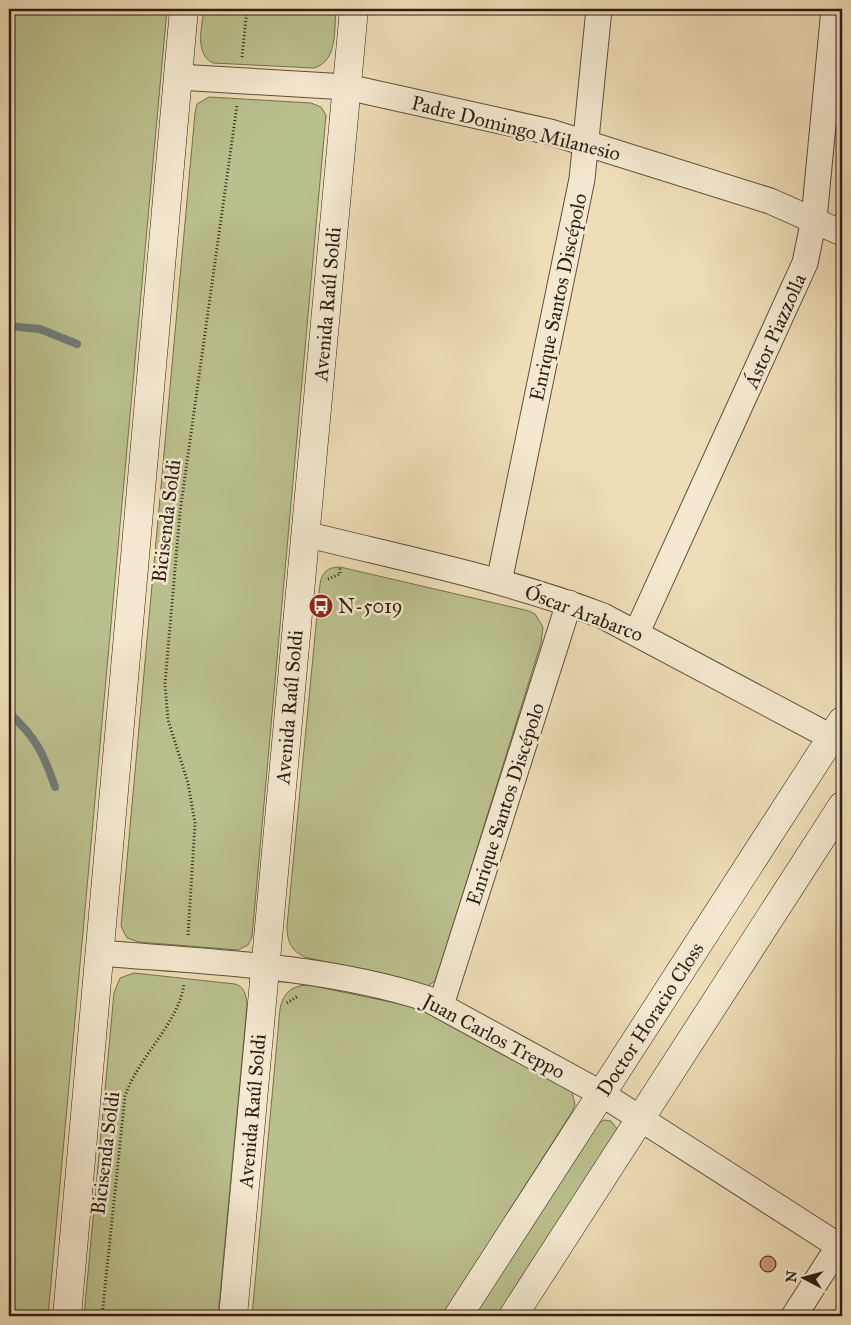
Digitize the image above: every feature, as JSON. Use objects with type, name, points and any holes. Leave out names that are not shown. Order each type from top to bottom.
[{"type":"main road","points":[[67,1316],[184,9]]},
{"type":"main road","name":"Avenida Raúl Soldi","points":[[233,1316],[354,9]]},
{"type":"main road","name":"Doctor Horacio Closs","points":[[458,1316],[839,734]]},
{"type":"main road","points":[[514,1316],[842,806]]},
{"type":"street","name":"Enrique Santos Discépolo","points":[[499,582],[580,192],[587,142],[600,9]]},
{"type":"street","name":"Ástor Piazzolla","points":[[638,632],[799,277],[810,248],[834,9]]},
{"type":"street","name":"Padre Domingo Milanesio","points":[[178,77],[347,87],[544,130],[770,201],[842,233]]},
{"type":"street","name":"Óscar Arabarco","points":[[305,534],[499,582],[569,603],[638,632],[839,734]]},
{"type":"street","name":"Enrique Santos Discépolo","points":[[441,1005],[569,603]]},
{"type":"street","name":"Juan Carlos Treppo","points":[[99,953],[304,971],[413,994],[441,1005],[602,1094],[841,1245]]},
{"type":"street","points":[[794,1316],[841,1245]]},
{"type":"path","points":[[242,65],[247,9]]},
{"type":"path","name":"Bicisenda Soldi","points":[[188,937],[195,855],[195,823],[188,783],[168,720],[165,684],[180,512],[238,98]]},
{"type":"path","points":[[321,578],[328,580],[340,574],[340,567]]},
{"type":"path","name":"Bicisenda Soldi","points":[[102,1316],[125,1096],[135,1072],[177,1007],[185,978]]},
{"type":"green space","points":[[9,9],[167,9],[48,1316],[9,1316]]},
{"type":"green space","points":[[204,9],[336,9],[331,52],[322,64],[314,68],[213,63],[207,59],[201,46]]},
{"type":"green space","points":[[209,97],[311,103],[321,107],[326,115],[252,937],[248,945],[238,950],[139,942],[127,938],[121,926],[195,113],[197,104]]},
{"type":"green space","points":[[340,567],[529,611],[535,614],[543,627],[541,643],[438,974],[435,981],[428,986],[305,957],[293,949],[288,936],[287,926],[320,584],[322,576],[326,571]]},
{"type":"green space","points":[[134,973],[235,984],[243,989],[245,995],[247,1005],[218,1316],[84,1316],[114,993],[120,978]]},
{"type":"green space","points":[[309,985],[429,1010],[572,1092],[575,1105],[572,1112],[442,1316],[252,1316],[281,1003],[286,994],[293,988]]},
{"type":"green space","points":[[604,1120],[611,1121],[618,1130],[501,1316],[473,1316],[597,1124]]},
{"type":"building","points":[[765,1256],[771,1256],[776,1261],[774,1270],[765,1272],[760,1267],[760,1261]]},
{"type":"waterway","points":[[9,326],[40,329],[77,344]]},
{"type":"waterway","points":[[9,713],[26,730],[38,746],[55,787]]},
{"type":"place","name":"N-5019","points":[[321,606]]}]
